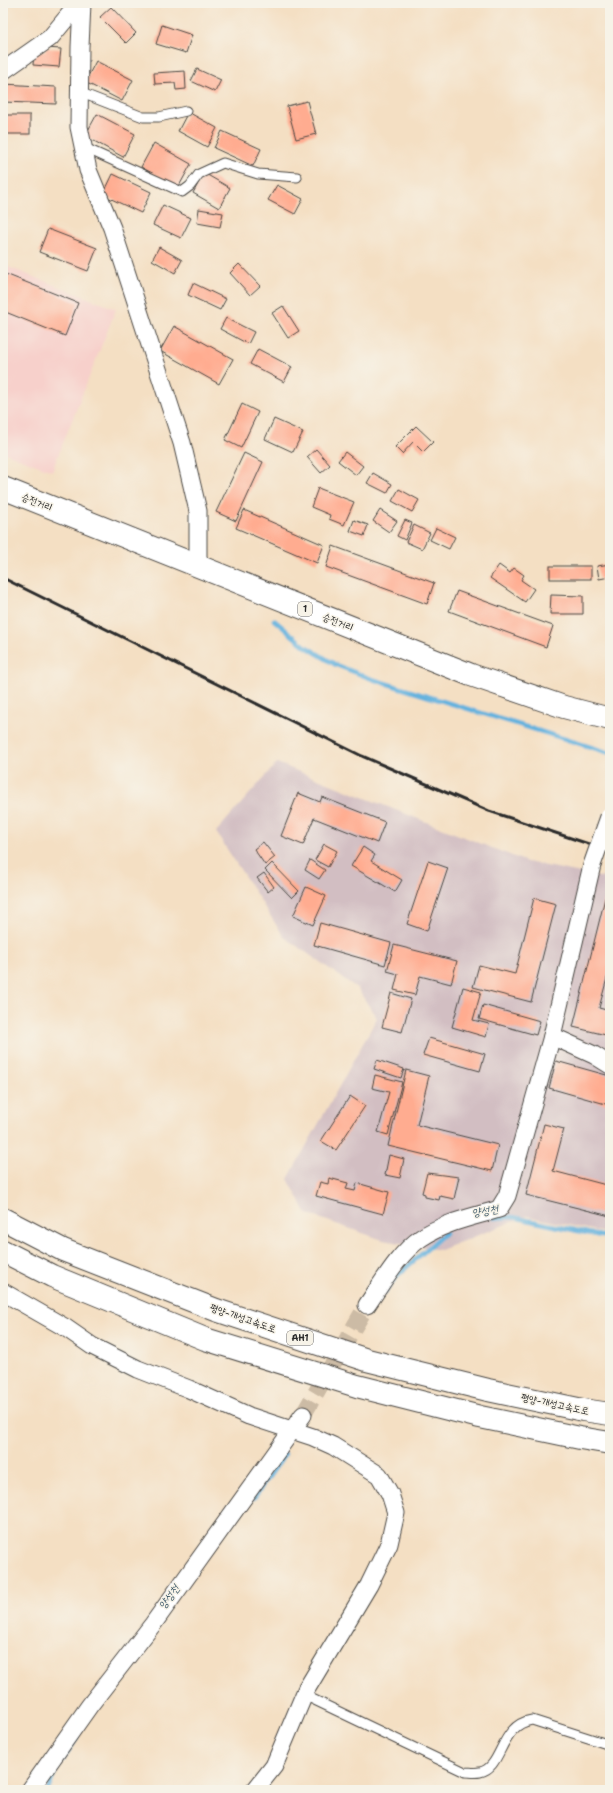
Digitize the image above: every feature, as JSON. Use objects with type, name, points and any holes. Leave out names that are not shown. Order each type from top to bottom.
[{"type":"main road","name":"승전거리","points":[[3,488],[472,675],[564,708],[610,719]]},
{"type":"main road","name":"평양-개성고속도로","points":[[3,1219],[63,1250],[216,1310],[367,1360],[488,1390],[583,1410],[610,1414]]},
{"type":"main road","points":[[3,1251],[52,1276],[212,1342],[357,1386],[480,1418],[610,1443]]},
{"type":"street","points":[[3,71],[50,38],[79,3]]},
{"type":"street","points":[[82,3],[79,127],[83,147],[88,170],[112,228],[182,443],[198,511],[198,566]]},
{"type":"street","points":[[367,1305],[401,1257],[421,1238],[465,1218],[499,1209],[507,1196],[552,1036],[592,865],[610,816]]},
{"type":"street","points":[[552,1036],[594,1055],[610,1065]]},
{"type":"street","points":[[3,1292],[66,1328],[92,1346],[138,1369],[189,1389],[249,1416],[333,1446],[379,1475],[390,1494],[396,1513],[386,1551],[369,1585],[304,1695],[274,1766],[255,1790]]},
{"type":"street","points":[[30,1790],[90,1705],[153,1624],[293,1431],[303,1415]]},
{"type":"lane","points":[[79,92],[143,117],[159,117],[186,111]]},
{"type":"lane","points":[[83,147],[182,192],[190,186],[199,174],[222,164],[258,174],[297,177]]},
{"type":"lane","points":[[304,1695],[465,1772],[482,1772],[493,1764],[512,1729],[522,1722],[532,1720],[610,1745]]},
{"type":"shaded area","points":[[3,265],[116,309],[52,471],[3,452]]},
{"type":"shaded area","points":[[277,763],[527,862],[610,879],[610,1234],[527,1216],[440,1250],[383,1240],[307,1214],[288,1179],[377,1018],[357,988],[284,937],[216,832]]},
{"type":"building","points":[[111,7],[136,33],[126,43],[100,17]]},
{"type":"building","points":[[162,25],[192,35],[186,53],[156,44]]},
{"type":"building","points":[[46,48],[61,49],[59,67],[33,65],[34,51],[45,52]]},
{"type":"building","points":[[96,61],[133,80],[122,101],[85,82]]},
{"type":"building","points":[[197,69],[221,80],[215,92],[191,81]]},
{"type":"building","points":[[185,71],[186,89],[176,90],[175,83],[155,84],[154,73]]},
{"type":"building","points":[[4,84],[56,87],[56,104],[3,102]]},
{"type":"building","points":[[307,101],[316,134],[296,139],[287,106]]},
{"type":"building","points":[[188,112],[217,128],[207,147],[178,131]]},
{"type":"building","points":[[97,114],[135,134],[123,157],[85,136]]},
{"type":"building","points":[[4,115],[30,115],[30,134],[4,134]]},
{"type":"building","points":[[222,131],[261,149],[253,166],[214,148]]},
{"type":"building","points":[[154,143],[191,164],[178,188],[141,167]]},
{"type":"building","points":[[204,173],[230,188],[219,208],[193,193]]},
{"type":"building","points":[[113,174],[151,192],[141,213],[103,195]]},
{"type":"building","points":[[277,185],[303,199],[295,214],[268,200]]},
{"type":"building","points":[[163,205],[191,218],[181,238],[153,225]]},
{"type":"building","points":[[199,209],[223,213],[220,227],[197,223]]},
{"type":"building","points":[[48,229],[97,248],[88,271],[39,252]]},
{"type":"building","points":[[159,247],[182,260],[175,273],[152,260]]},
{"type":"building","points":[[239,264],[260,286],[250,295],[230,273]]},
{"type":"building","points":[[3,273],[78,303],[65,336],[3,311]]},
{"type":"building","points":[[193,283],[226,299],[220,310],[188,295]]},
{"type":"building","points":[[283,306],[299,331],[288,338],[272,313]]},
{"type":"building","points":[[226,318],[254,332],[248,344],[220,329]]},
{"type":"building","points":[[174,326],[233,359],[219,384],[160,351]]},
{"type":"building","points":[[258,349],[292,367],[284,382],[250,364]]},
{"type":"building","points":[[242,404],[258,412],[241,448],[225,440]]},
{"type":"building","points":[[274,419],[303,432],[293,452],[265,439]]},
{"type":"building","points":[[416,426],[433,442],[423,452],[413,442],[402,454],[395,447]]},
{"type":"building","points":[[316,449],[330,465],[321,473],[307,457]]},
{"type":"building","points":[[345,452],[363,466],[356,475],[338,461]]},
{"type":"building","points":[[244,453],[263,462],[236,521],[216,512]]},
{"type":"building","points":[[373,473],[392,484],[387,493],[367,483]]},
{"type":"building","points":[[318,488],[354,502],[344,525],[329,519],[330,515],[311,507]]},
{"type":"building","points":[[399,489],[419,500],[412,512],[392,501]]},
{"type":"building","points":[[244,510],[324,545],[317,563],[236,528]]},
{"type":"building","points":[[380,510],[397,521],[389,532],[373,521]]},
{"type":"building","points":[[354,520],[368,525],[364,536],[350,531]]},
{"type":"building","points":[[405,520],[412,523],[405,540],[397,536]]},
{"type":"building","points":[[414,525],[430,533],[422,549],[406,542]]},
{"type":"building","points":[[436,528],[455,537],[449,549],[430,540]]},
{"type":"building","points":[[333,546],[434,583],[427,604],[326,567]]},
{"type":"building","points":[[610,564],[610,577],[599,579],[597,566]]},
{"type":"building","points":[[499,565],[510,573],[514,568],[524,575],[521,580],[534,589],[525,602],[490,578]]},
{"type":"building","points":[[550,566],[591,566],[591,579],[550,579]]},
{"type":"building","points":[[457,591],[553,626],[546,647],[449,611]]},
{"type":"building","points":[[551,595],[583,596],[583,614],[550,614]]},
{"type":"building","points":[[298,793],[320,802],[322,797],[385,822],[377,843],[314,818],[303,845],[281,836]]},
{"type":"building","points":[[263,842],[275,857],[265,865],[254,849]]},
{"type":"building","points":[[324,844],[337,851],[328,867],[315,860]]},
{"type":"building","points":[[363,847],[375,855],[371,861],[402,880],[395,892],[351,866]]},
{"type":"building","points":[[310,860],[325,870],[319,879],[305,870]]},
{"type":"building","points":[[428,861],[448,868],[427,931],[407,924]]},
{"type":"building","points":[[272,863],[299,891],[292,898],[265,870]]},
{"type":"building","points":[[264,873],[274,887],[268,892],[257,878]]},
{"type":"building","points":[[306,887],[326,896],[313,925],[293,916]]},
{"type":"building","points":[[534,898],[556,904],[531,1002],[473,987],[479,965],[515,974]]},
{"type":"building","points":[[605,898],[610,899],[610,967],[599,1008],[610,1011],[610,1036],[573,1027]]},
{"type":"building","points":[[320,923],[391,943],[385,965],[314,945]]},
{"type":"building","points":[[394,945],[457,961],[451,984],[420,976],[415,995],[394,990],[398,974],[387,971]]},
{"type":"building","points":[[463,987],[481,992],[473,1020],[489,1024],[486,1037],[452,1027]]},
{"type":"building","points":[[391,993],[411,999],[402,1032],[382,1027]]},
{"type":"building","points":[[483,1005],[540,1021],[536,1035],[479,1019]]},
{"type":"building","points":[[429,1038],[485,1054],[480,1071],[423,1055]]},
{"type":"building","points":[[377,1060],[404,1069],[401,1078],[374,1069]]},
{"type":"building","points":[[556,1061],[610,1076],[609,1105],[549,1088]]},
{"type":"building","points":[[406,1070],[429,1076],[417,1125],[498,1145],[492,1171],[388,1146]]},
{"type":"building","points":[[375,1075],[402,1082],[388,1135],[378,1132],[389,1092],[372,1088]]},
{"type":"building","points":[[350,1096],[365,1106],[336,1150],[321,1141]]},
{"type":"building","points":[[544,1124],[564,1129],[553,1171],[610,1186],[610,1216],[526,1195]]},
{"type":"building","points":[[389,1155],[404,1159],[400,1178],[385,1175]]},
{"type":"building","points":[[427,1173],[459,1177],[454,1199],[440,1196],[439,1200],[425,1197],[425,1194],[422,1193]]},
{"type":"building","points":[[329,1178],[348,1183],[346,1189],[355,1191],[357,1183],[389,1192],[383,1214],[316,1196],[320,1182],[328,1184]]},
{"type":"waterway","points":[[274,620],[305,646],[336,665],[372,679],[610,753]]},
{"type":"waterway","name":"양성천","points":[[494,1218],[513,1217],[601,1236],[610,1236]]},
{"type":"waterway","name":"양성천","points":[[385,1292],[398,1275],[445,1233]]},
{"type":"waterway","name":"양성천","points":[[254,1498],[285,1454]]},
{"type":"waterway","name":"양성천","points":[[48,1790],[55,1772],[77,1737]]},
{"type":"tunnel","points":[[303,1415],[367,1305]]},
{"type":"railway","points":[[3,578],[362,756],[489,811],[610,851]]}]
